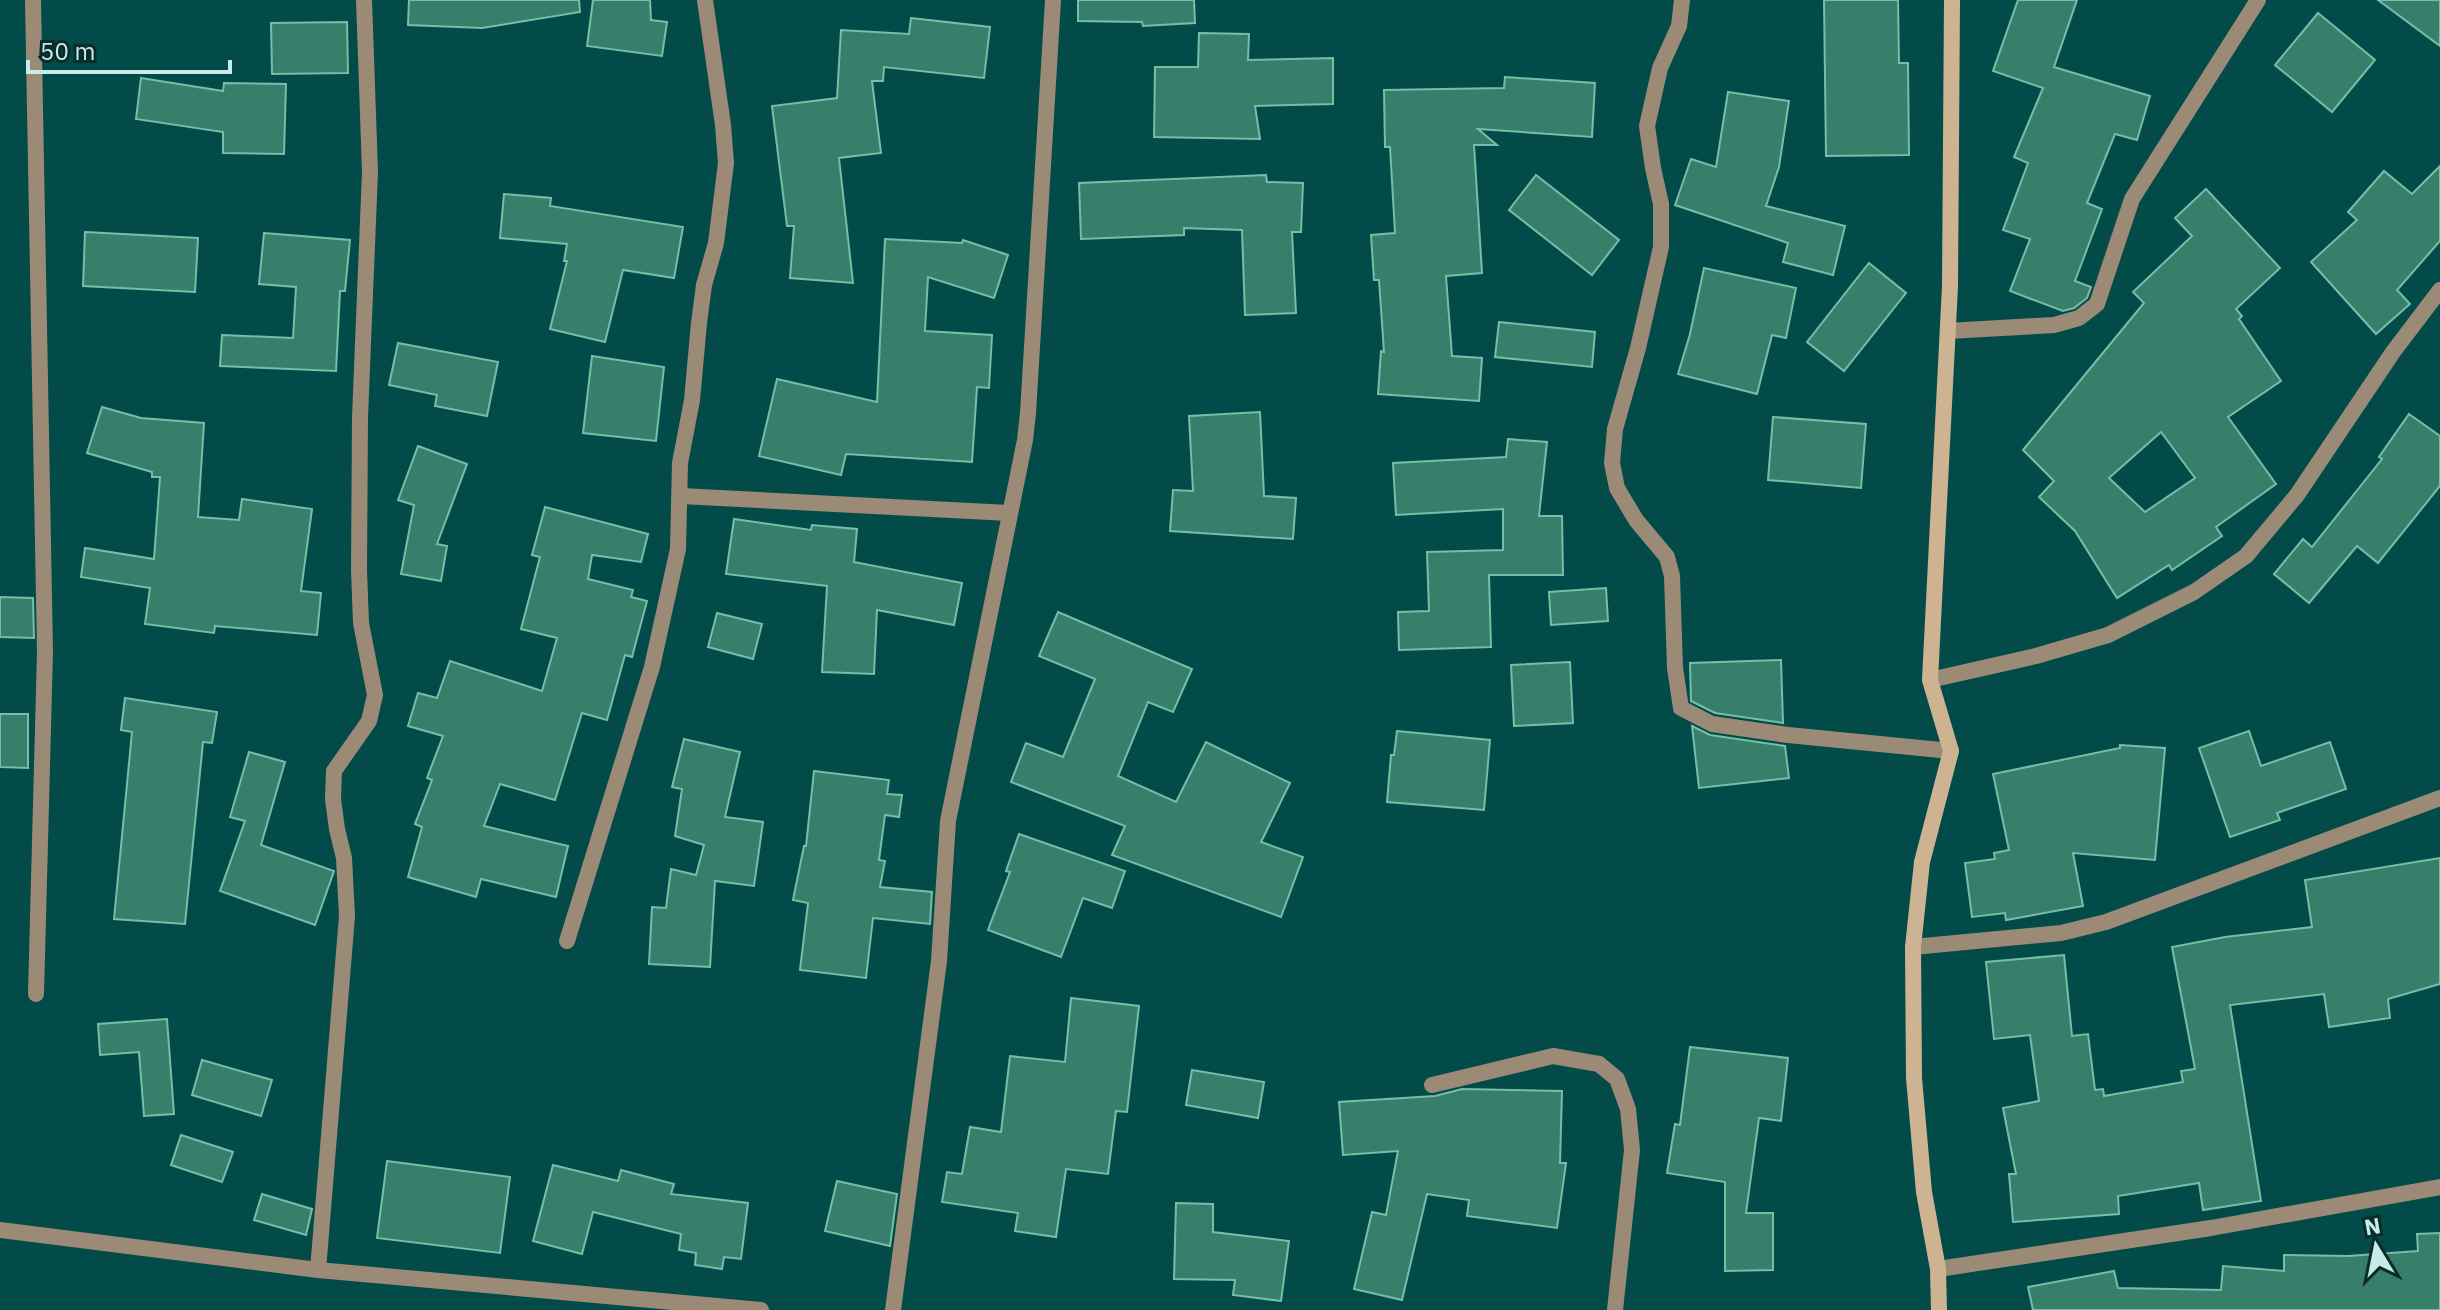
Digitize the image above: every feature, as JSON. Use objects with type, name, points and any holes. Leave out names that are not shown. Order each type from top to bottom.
[{"type":"street","points":[[33,0],[45,652],[36,994]]},
{"type":"street","points":[[318,1270],[347,916],[344,858],[333,799],[334,771],[369,721],[375,695],[361,623],[359,570],[360,417],[370,172],[364,0]]},
{"type":"street","points":[[567,941],[652,667],[678,549],[680,463],[692,400],[704,285],[716,243],[726,163],[705,0]]},
{"type":"street","points":[[893,1310],[939,961],[948,821],[1028,413],[1053,0]]},
{"type":"street","points":[[1682,0],[1679,26],[1660,68],[1647,126],[1661,204],[1661,247],[1638,348],[1615,429],[1612,463],[1617,488],[1636,520],[1667,557],[1672,576],[1675,668],[1681,708],[1712,724],[1951,751]]},
{"type":"street","points":[[1939,1310],[1938,1269],[1924,1192],[1914,1078],[1913,947],[1922,862],[1951,751],[1930,680],[1948,331],[1952,0]]},
{"type":"street","points":[[1948,331],[2054,325],[2079,318],[2097,304],[2132,199],[2258,0]]},
{"type":"street","points":[[1930,680],[2036,656],[2108,635],[2194,592],[2246,556],[2297,495],[2393,352],[2440,290]]},
{"type":"street","points":[[681,496],[1009,513]]},
{"type":"street","points":[[1913,947],[2061,933],[2106,922],[2440,798]]},
{"type":"street","points":[[1432,1085],[1553,1056],[1599,1064],[1617,1079],[1628,1109],[1632,1150],[1615,1310]]},
{"type":"street","points":[[1938,1269],[2211,1228],[2440,1187]]},
{"type":"street","points":[[0,1230],[318,1270],[761,1310]]},
{"type":"building","points":[[409,0],[579,0],[580,12],[482,28],[408,25]]},
{"type":"building","points":[[593,0],[650,0],[651,20],[667,22],[662,56],[587,46]]},
{"type":"building","points":[[1078,0],[1194,0],[1195,23],[1143,26],[1142,22],[1078,21]]},
{"type":"building","points":[[1824,0],[1898,0],[1899,63],[1908,63],[1909,155],[1826,156]]},
{"type":"building","points":[[2018,0],[2077,0],[2054,67],[2150,96],[2137,140],[2115,134],[2087,203],[2102,209],[2075,281],[2091,287],[2087,298],[2074,308],[2063,311],[2010,291],[2030,239],[2003,230],[2028,163],[2014,157],[2043,88],[1993,71]]},
{"type":"building","points":[[2378,0],[2440,0],[2440,46]]},
{"type":"building","points":[[2318,13],[2375,60],[2332,112],[2275,65]]},
{"type":"building","points":[[911,18],[990,27],[984,78],[884,67],[883,81],[872,81],[881,153],[839,158],[853,283],[790,278],[794,226],[787,226],[772,106],[837,98],[841,30],[909,34]]},
{"type":"building","points":[[347,22],[348,73],[272,74],[271,23]]},
{"type":"building","points":[[1199,33],[1249,34],[1248,60],[1333,58],[1333,104],[1255,106],[1260,139],[1154,137],[1155,67],[1198,67]]},
{"type":"building","points":[[1505,77],[1595,83],[1592,137],[1478,129],[1497,145],[1474,145],[1482,273],[1446,276],[1452,356],[1482,358],[1479,401],[1378,394],[1381,351],[1384,352],[1379,280],[1374,280],[1371,235],[1395,233],[1390,147],[1385,147],[1384,90],[1504,88]]},
{"type":"building","points":[[141,78],[223,91],[224,83],[286,84],[284,154],[223,153],[223,132],[136,119]]},
{"type":"building","points":[[1728,92],[1789,101],[1779,167],[1766,206],[1845,226],[1833,275],[1783,262],[1788,243],[1675,205],[1691,159],[1716,167]]},
{"type":"building","points":[[2440,166],[2440,241],[2397,290],[2410,304],[2376,334],[2311,262],[2357,220],[2348,212],[2384,171],[2412,194]]},
{"type":"building","points":[[1266,175],[1267,182],[1303,183],[1301,232],[1292,232],[1296,313],[1245,315],[1242,230],[1184,228],[1184,235],[1081,239],[1079,183]]},
{"type":"building","points":[[1536,175],[1619,240],[1592,275],[1509,210]]},
{"type":"building","points":[[2206,189],[2280,268],[2236,309],[2242,316],[2239,319],[2281,381],[2228,417],[2276,484],[2216,527],[2222,536],[2172,570],[2169,565],[2117,598],[2075,531],[2039,497],[2054,481],[2023,450],[2144,303],[2133,292],[2192,236],[2175,218]],"holes":[[[2161,432],[2195,478],[2145,512],[2109,478]]]},
{"type":"building","points":[[504,194],[551,198],[550,206],[683,227],[674,278],[623,270],[605,342],[550,329],[567,261],[564,261],[567,244],[500,238]]},
{"type":"building","points":[[85,232],[198,238],[195,292],[83,286]]},
{"type":"building","points":[[264,233],[350,240],[345,291],[340,291],[336,371],[220,366],[222,335],[293,338],[296,287],[259,284]]},
{"type":"building","points":[[885,239],[962,243],[963,240],[1008,255],[994,298],[928,277],[925,331],[992,335],[989,388],[977,387],[972,462],[846,454],[841,475],[759,456],[777,379],[877,402]]},
{"type":"building","points":[[1869,263],[1906,293],[1844,371],[1807,342]]},
{"type":"building","points":[[1704,268],[1796,288],[1786,338],[1772,335],[1757,394],[1678,374]]},
{"type":"building","points":[[1499,322],[1595,332],[1592,367],[1495,357]]},
{"type":"building","points":[[398,343],[498,362],[487,416],[435,406],[437,395],[389,385]]},
{"type":"building","points":[[592,356],[664,367],[656,441],[583,433]]},
{"type":"building","points":[[102,407],[141,418],[204,423],[198,517],[239,520],[242,499],[312,509],[301,591],[321,593],[317,635],[215,626],[214,633],[145,624],[150,588],[81,577],[85,548],[154,559],[160,477],[152,477],[152,472],[87,453]]},
{"type":"building","points":[[1260,412],[1264,496],[1296,498],[1293,539],[1170,531],[1173,490],[1193,491],[1189,416]]},
{"type":"building","points":[[2409,414],[2440,436],[2440,486],[2378,563],[2357,546],[2309,603],[2274,574],[2303,539],[2312,547],[2382,459],[2379,457]]},
{"type":"building","points":[[1773,417],[1866,424],[1861,488],[1768,480]]},
{"type":"building","points":[[1508,439],[1547,442],[1539,516],[1562,516],[1563,575],[1489,575],[1491,647],[1399,650],[1398,612],[1429,611],[1427,552],[1503,550],[1503,509],[1396,515],[1393,463],[1506,457]]},
{"type":"building","points":[[418,446],[467,464],[437,544],[447,546],[441,581],[401,574],[414,505],[398,500]]},
{"type":"building","points":[[545,507],[648,534],[641,562],[592,555],[588,579],[633,590],[631,597],[647,601],[632,657],[625,655],[607,720],[582,713],[555,800],[500,784],[484,826],[568,846],[556,897],[481,879],[476,897],[408,877],[422,827],[415,824],[432,780],[427,778],[443,736],[408,726],[418,693],[437,698],[450,661],[542,691],[557,638],[521,629],[540,557],[532,555]]},
{"type":"building","points":[[734,519],[811,530],[812,525],[857,529],[854,562],[962,583],[954,625],[877,610],[874,674],[822,672],[827,586],[726,574]]},
{"type":"building","points":[[1606,588],[1608,621],[1551,625],[1549,592]]},
{"type":"building","points":[[0,597],[33,598],[34,638],[0,637]]},
{"type":"building","points":[[1058,612],[1192,669],[1173,712],[1148,702],[1118,776],[1176,802],[1206,742],[1290,783],[1261,842],[1303,857],[1281,917],[1112,855],[1125,826],[1011,782],[1026,743],[1063,757],[1095,679],[1039,656]]},
{"type":"building","points":[[717,613],[762,624],[753,659],[708,647]]},
{"type":"building","points":[[1781,660],[1783,723],[1715,713],[1691,701],[1690,663]]},
{"type":"building","points":[[1570,662],[1573,723],[1514,726],[1511,665]]},
{"type":"building","points":[[125,698],[217,712],[212,743],[203,742],[185,924],[114,919],[132,732],[121,730]]},
{"type":"building","points":[[0,714],[28,714],[28,768],[0,767]]},
{"type":"building","points":[[1692,726],[1710,735],[1785,746],[1789,778],[1699,788]]},
{"type":"building","points":[[1397,731],[1490,740],[1484,810],[1387,802],[1391,755],[1394,755]]},
{"type":"building","points":[[2249,731],[2261,766],[2330,742],[2346,789],[2277,813],[2280,820],[2230,837],[2199,748]]},
{"type":"building","points":[[684,739],[740,752],[725,817],[763,822],[754,886],[715,881],[710,967],[649,964],[652,907],[666,908],[671,869],[696,875],[704,845],[675,836],[682,789],[672,787]]},
{"type":"building","points":[[2120,745],[2165,748],[2155,860],[2073,853],[2083,906],[2006,920],[2005,913],[1972,917],[1965,863],[1995,859],[1994,853],[2009,850],[1993,774],[2120,748]]},
{"type":"building","points":[[249,752],[285,762],[261,845],[334,871],[315,925],[220,891],[245,821],[230,817]]},
{"type":"building","points":[[814,771],[889,780],[887,794],[902,795],[899,817],[885,815],[879,860],[885,861],[880,887],[932,892],[930,924],[873,918],[866,978],[800,970],[808,903],[793,900],[806,846]]},
{"type":"building","points":[[1019,834],[1125,871],[1112,908],[1083,898],[1061,957],[988,930],[1010,872],[1006,871]]},
{"type":"building","points":[[2440,858],[2440,984],[2388,999],[2390,1018],[2329,1027],[2324,994],[2230,1005],[2261,1201],[2203,1210],[2199,1183],[2118,1196],[2119,1214],[2013,1222],[2009,1174],[2016,1174],[2003,1108],[2039,1101],[2030,1035],[1994,1039],[1986,962],[2064,955],[2072,1036],[2088,1034],[2095,1090],[2103,1089],[2104,1096],[2183,1082],[2181,1071],[2195,1069],[2172,947],[2225,937],[2312,927],[2305,880]]},
{"type":"building","points":[[1071,998],[1139,1006],[1127,1112],[1116,1111],[1108,1174],[1066,1169],[1056,1237],[1015,1231],[1018,1213],[942,1202],[947,1172],[962,1174],[970,1127],[1001,1132],[1010,1056],[1065,1062]]},
{"type":"building","points":[[167,1019],[174,1114],[144,1116],[139,1052],[100,1055],[98,1024]]},
{"type":"building","points":[[1690,1047],[1788,1058],[1781,1121],[1759,1118],[1746,1213],[1773,1213],[1773,1270],[1725,1271],[1725,1182],[1667,1173],[1675,1124],[1680,1125]]},
{"type":"building","points":[[202,1060],[272,1080],[261,1116],[192,1095]]},
{"type":"building","points":[[1192,1070],[1264,1082],[1258,1118],[1186,1105]]},
{"type":"building","points":[[1462,1089],[1562,1091],[1560,1163],[1566,1163],[1557,1228],[1467,1216],[1469,1200],[1427,1194],[1402,1300],[1354,1289],[1372,1212],[1386,1215],[1398,1151],[1343,1155],[1339,1102],[1435,1096]]},
{"type":"building","points":[[181,1135],[233,1152],[222,1182],[171,1165]]},
{"type":"building","points":[[387,1161],[510,1177],[500,1253],[377,1238]]},
{"type":"building","points":[[553,1165],[618,1181],[621,1170],[674,1184],[671,1194],[748,1203],[741,1259],[724,1257],[722,1269],[695,1265],[696,1253],[679,1250],[681,1234],[593,1212],[582,1254],[533,1241]]},
{"type":"building","points":[[837,1181],[897,1194],[890,1246],[825,1231]]},
{"type":"building","points":[[262,1194],[312,1209],[306,1235],[254,1220]]},
{"type":"building","points":[[1176,1203],[1213,1204],[1213,1232],[1289,1241],[1281,1301],[1233,1295],[1235,1280],[1174,1279]]},
{"type":"building","points":[[2440,1233],[2440,1310],[2033,1310],[2028,1287],[2114,1271],[2118,1288],[2221,1290],[2223,1266],[2284,1271],[2284,1255],[2348,1256],[2418,1251],[2417,1234]]}]
